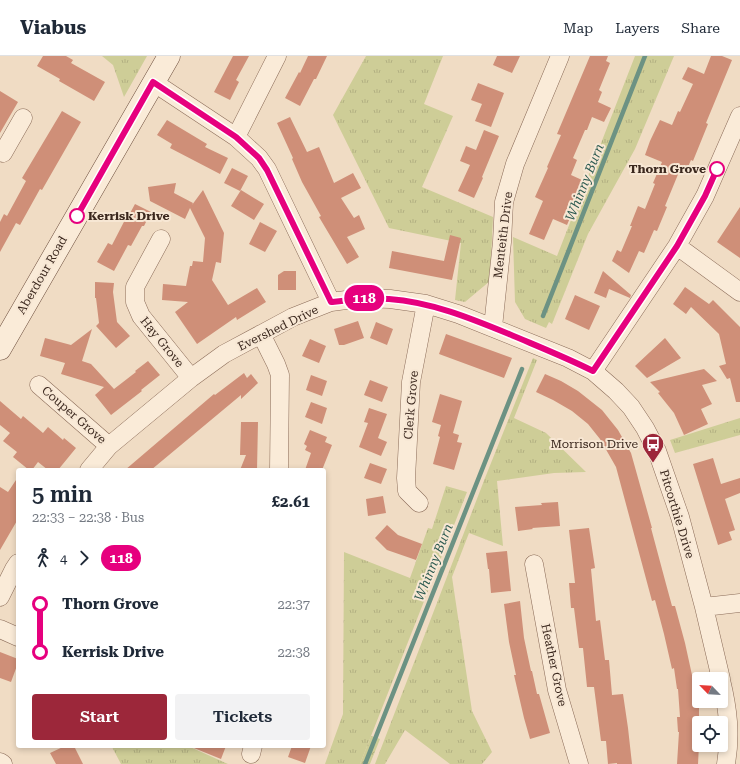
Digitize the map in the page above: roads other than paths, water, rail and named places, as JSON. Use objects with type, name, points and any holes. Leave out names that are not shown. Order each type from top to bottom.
[{"type":"main road","name":"Aberdour Road","points":[[0,349],[169,56]]},
{"type":"street","points":[[236,137],[277,56]]},
{"type":"street","name":"Menteith Drive","points":[[493,327],[502,242],[504,202],[515,164],[560,56]]},
{"type":"street","points":[[153,82],[236,137],[259,158],[267,170],[331,302]]},
{"type":"street","points":[[593,371],[677,246],[705,196],[740,116]]},
{"type":"street","points":[[0,152],[3,153],[23,118]]},
{"type":"street","name":"Hay Grove","points":[[161,239],[135,287],[135,302],[141,316],[191,378]]},
{"type":"street","points":[[677,246],[740,292]]},
{"type":"street","name":"Evershed Drive","points":[[91,468],[109,446],[191,378],[224,354],[293,317],[331,302],[361,298],[390,299],[426,304],[493,327],[568,358],[593,371]]},
{"type":"street","name":"Clerk Grove","points":[[419,503],[407,490],[406,478],[411,382],[426,304]]},
{"type":"street","points":[[261,334],[280,375],[279,468]]},
{"type":"street","name":"Pitcorthie Drive","points":[[593,371],[616,391],[631,407],[645,428],[657,451],[680,518],[704,607],[719,672]]},
{"type":"street","name":"Couper Grove","points":[[38,385],[109,446]]},
{"type":"street","name":"Heather Grove","points":[[534,564],[558,690],[579,764]]},
{"type":"street","points":[[0,597],[16,566]]},
{"type":"street","points":[[704,607],[740,603]]},
{"type":"street","points":[[0,629],[16,636]]},
{"type":"street","name":"Pitcorthie Drive","points":[[726,708],[729,732],[726,764]]},
{"type":"waterway","name":"Whinny Burn","points":[[543,316],[645,56]]},
{"type":"waterway","name":"Whinny Burn","points":[[365,764],[522,369]]},
{"type":"place","name":"Thorn Grove","points":[[717,169]]},
{"type":"place","name":"Kerrisk Drive","points":[[77,216]]},
{"type":"place","name":"Morrison Drive","points":[[653,464]]}]
